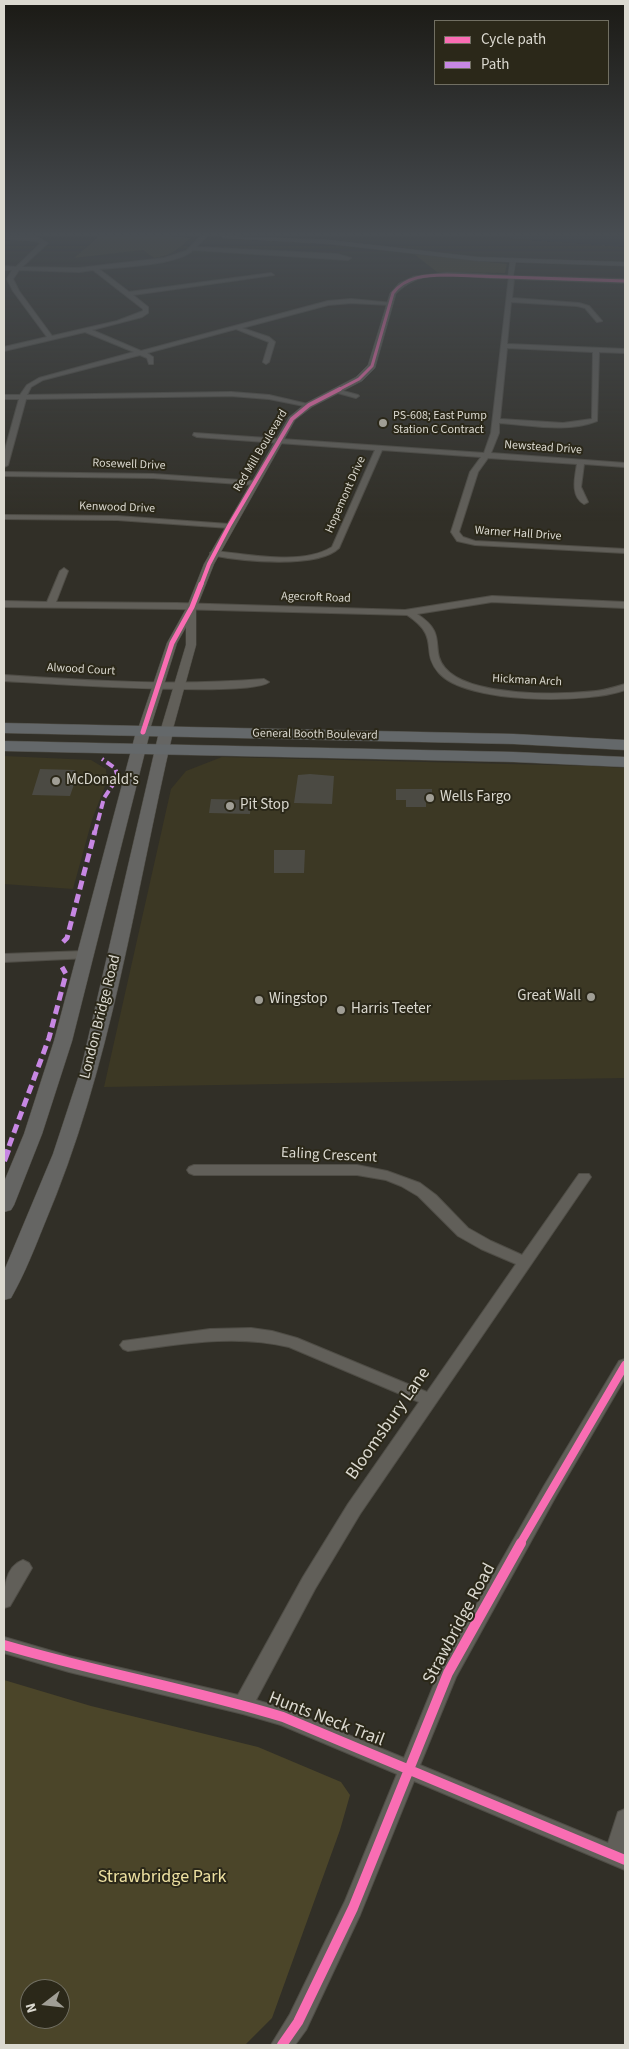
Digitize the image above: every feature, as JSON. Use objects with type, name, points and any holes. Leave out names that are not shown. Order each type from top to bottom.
[{"type":"highway","name":"General Booth Boulevard","points":[[4,728],[514,739],[625,745]]},
{"type":"highway","name":"General Booth Boulevard","points":[[4,746],[514,757],[625,762]]},
{"type":"main road","name":"London Bridge Road","points":[[4,1205],[50,1086],[143,732]]},
{"type":"main road","name":"London Bridge Road","points":[[4,1292],[40,1212],[63,1154],[90,1070],[166,732]]},
{"type":"street","points":[[46,332],[51,338]]},
{"type":"street","points":[[4,350],[79,332]]},
{"type":"street","points":[[90,332],[150,357],[152,363]]},
{"type":"street","points":[[4,465],[8,436],[29,386],[41,379],[217,332]]},
{"type":"street","points":[[248,332],[267,338],[272,342],[266,362]]},
{"type":"street","name":"Red Mill Boulevard","points":[[143,732],[172,643],[192,607],[214,553],[292,419],[309,405],[359,379],[372,366],[382,332]]},
{"type":"street","name":"Warner Hall Drive","points":[[505,332],[495,433],[486,455],[474,472],[455,532],[460,539],[491,545],[625,551]]},
{"type":"street","points":[[504,346],[625,351]]},
{"type":"street","points":[[497,421],[575,425],[595,420],[597,409],[596,350]]},
{"type":"street","points":[[336,391],[356,396]]},
{"type":"street","points":[[4,397],[231,394],[264,396],[309,405]]},
{"type":"street","name":"Newstead Drive","points":[[197,435],[625,465]]},
{"type":"street","name":"Hopemont Drive","points":[[214,553],[296,559],[317,558],[331,552],[335,548],[379,448]]},
{"type":"street","points":[[581,462],[577,487],[584,502]]},
{"type":"street","name":"Rosewell Drive","points":[[4,474],[153,476],[254,484]]},
{"type":"street","name":"Kenwood Drive","points":[[4,517],[125,518],[229,526]]},
{"type":"street","points":[[50,604],[64,571]]},
{"type":"street","name":"Agecroft Road","points":[[4,604],[410,613],[492,599],[625,604]]},
{"type":"street","name":"Red Mill Boulevard","points":[[166,732],[191,645],[192,607]]},
{"type":"street","name":"Hickman Arch","points":[[410,613],[423,621],[434,634],[434,654],[439,668],[452,679],[474,688],[501,693],[589,696],[613,692],[625,686]]},
{"type":"street","name":"Alwood Court","points":[[4,678],[179,686],[214,686],[264,682]]},
{"type":"street","points":[[4,958],[85,955]]},
{"type":"street","name":"Ealing Crescent","points":[[194,1170],[357,1170],[382,1174],[400,1179],[416,1187],[430,1198],[448,1218],[471,1236],[526,1262]]},
{"type":"street","name":"Bloomsbury Lane","points":[[243,1705],[309,1583],[349,1517],[584,1177]]},
{"type":"street","points":[[128,1345],[223,1332],[247,1332],[275,1336],[430,1400]]},
{"type":"street","name":"Strawbridge Road","points":[[282,2045],[298,2022],[353,1908],[448,1673],[550,1491],[625,1365]]},
{"type":"street","points":[[4,1600],[22,1568]]},
{"type":"street","name":"Hunts Neck Trail","points":[[4,1645],[69,1664],[243,1705],[283,1717],[620,1858]]},
{"type":"street","points":[[620,1858],[625,1819]]},
{"type":"shaded area","points":[[4,756],[91,760],[106,769],[107,781],[92,820],[73,889],[4,884]]},
{"type":"shaded area","points":[[222,757],[625,768],[625,1078],[104,1087],[171,789],[186,771]]},
{"type":"green space","name":"Strawbridge Park","points":[[4,1680],[91,1706],[258,1747],[341,1782],[350,1795],[340,1830],[272,2018],[245,2045],[4,2045]]},
{"type":"building","name":"McDonald's","points":[[40,769],[75,770],[74,773],[78,773],[70,796],[32,795]]},
{"type":"building","points":[[298,775],[334,776],[332,804],[294,803]]},
{"type":"building","name":"Wells Fargo","points":[[396,789],[432,789],[432,801],[426,801],[426,807],[406,807],[406,800],[396,800]]},
{"type":"building","name":"Pit Stop","points":[[211,799],[251,800],[250,814],[209,813]]},
{"type":"building","points":[[274,850],[305,850],[304,873],[274,873]]},
{"type":"marked path","points":[[63,942],[67,938],[104,798],[118,777],[118,772],[115,768],[102,759]]},
{"type":"marked path","points":[[4,1161],[49,1038],[66,974],[62,967]]},
{"type":"cycle path","points":[[143,732],[172,643],[192,607],[209,564],[229,526],[292,419],[309,405],[359,379],[372,366],[382,332]]},
{"type":"cycle path","points":[[282,2045],[298,2022],[353,1908],[448,1673],[550,1491],[625,1365]]},
{"type":"cycle path","points":[[4,1645],[69,1664],[243,1705],[283,1717],[625,1860]]},
{"type":"place","name":"PS-608; East Pump Station C Contract","points":[[383,423]]},
{"type":"place","name":"McDonald's","points":[[56,781]]},
{"type":"place","name":"Wells Fargo","points":[[430,798]]},
{"type":"place","name":"Pit Stop","points":[[230,806]]},
{"type":"place","name":"Great Wall","points":[[591,997]]},
{"type":"place","name":"Wingstop","points":[[259,1000]]},
{"type":"place","name":"Harris Teeter","points":[[341,1010]]}]
